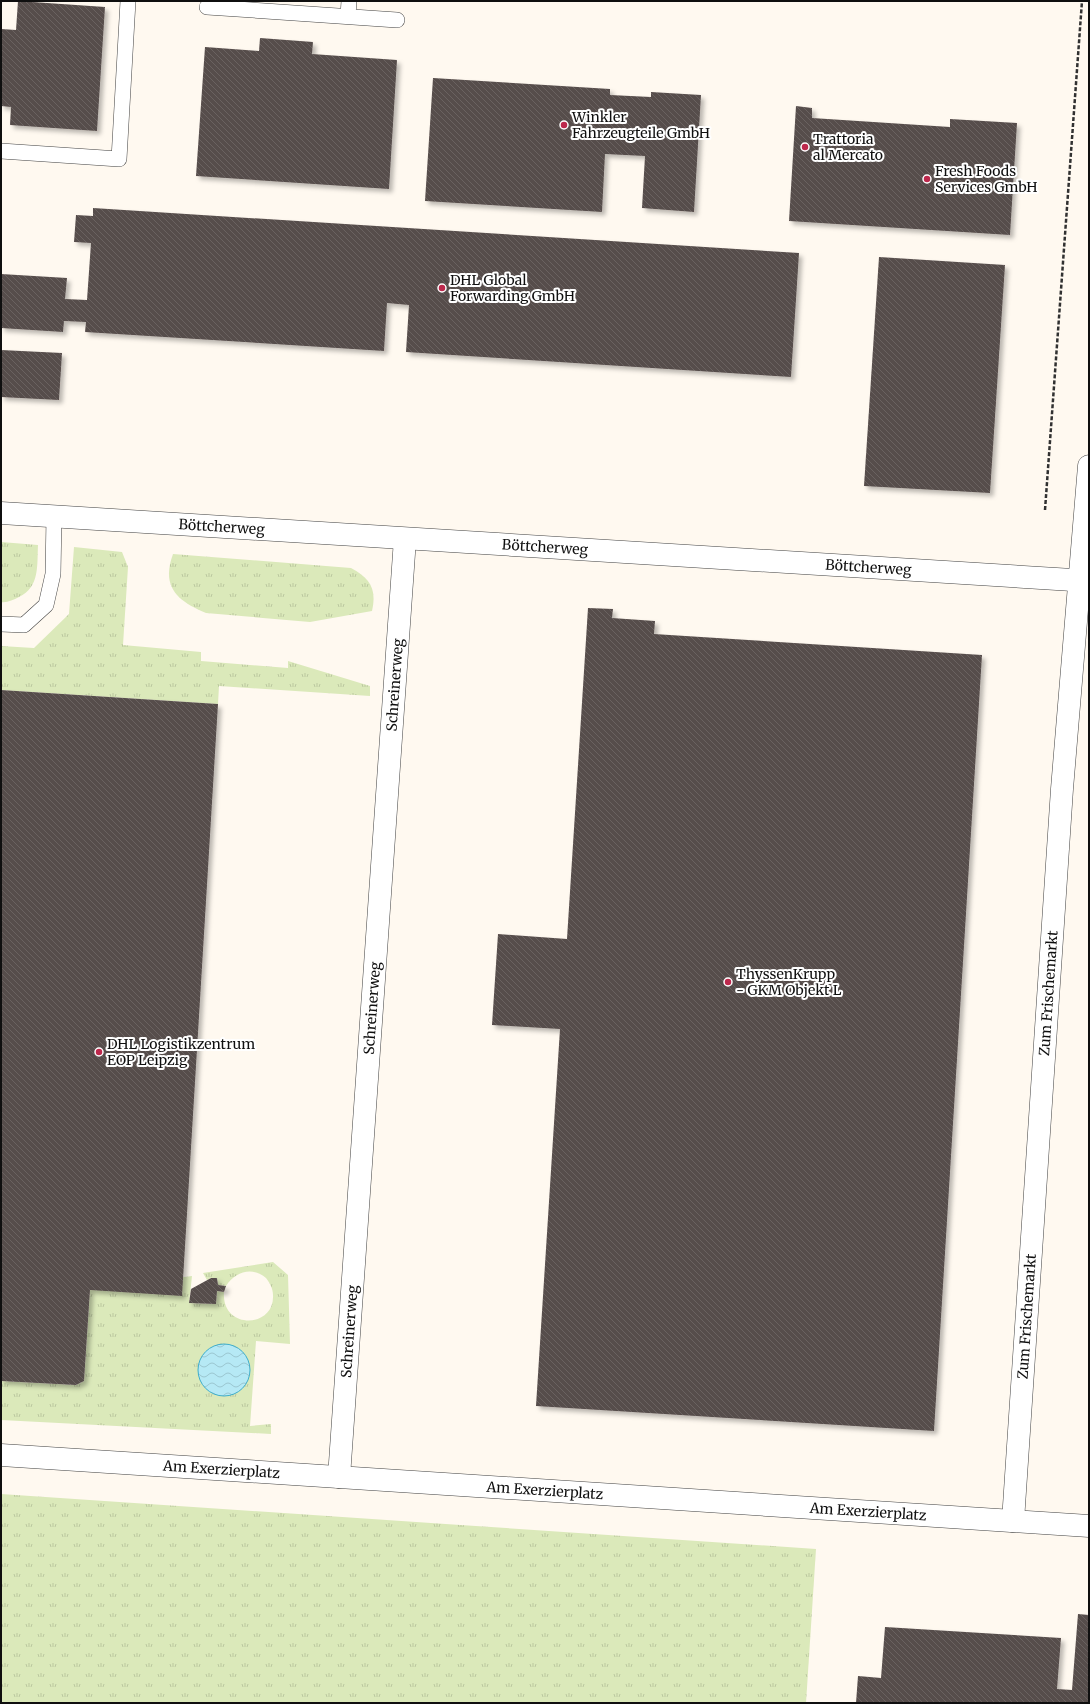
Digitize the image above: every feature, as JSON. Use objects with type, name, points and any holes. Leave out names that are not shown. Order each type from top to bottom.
[{"type":"street","name":"Zum Frischemarkt","points":[[1013,1521],[1062,797],[1084,581],[1089,466]]},
{"type":"street","name":"Böttcherweg","points":[[1,513],[1084,581]]},
{"type":"street","name":"Schreinerweg","points":[[339,1477],[405,539]]},
{"type":"street","name":"Am Exerzierplatz","points":[[1,1455],[1089,1526]]},
{"type":"lane","points":[[1,151],[119,159],[128,1]]},
{"type":"lane","points":[[348,16],[349,1]]},
{"type":"lane","points":[[207,7],[396,20]]},
{"type":"lane","points":[[1,624],[24,625],[46,604],[53,574],[54,517]]},
{"type":"path","points":[[1045,510],[1082,1]]},
{"type":"green space","points":[[1,542],[38,545],[36,575],[31,587],[26,593],[19,597],[3,602],[1,602]]},
{"type":"green space","points":[[74,547],[122,552],[128,567],[123,645],[201,652],[201,661],[288,668],[288,661],[370,686],[370,696],[219,686],[218,704],[1,690],[1,646],[34,648],[69,614]]},
{"type":"green space","points":[[173,554],[351,568],[367,580],[373,590],[374,596],[372,611],[310,622],[206,613],[187,603],[174,591],[169,575]]},
{"type":"green space","points":[[273,1262],[288,1275],[290,1344],[256,1341],[250,1426],[271,1424],[271,1434],[1,1420],[1,1381],[76,1385],[84,1381],[90,1290],[192,1276],[189,1303],[216,1304],[217,1291],[224,1292],[225,1304],[231,1313],[239,1319],[258,1319],[266,1314],[271,1306],[273,1295],[270,1284],[266,1278],[255,1272],[244,1272],[234,1277],[226,1286],[218,1285],[217,1278],[207,1280],[203,1273]]},
{"type":"green space","points":[[1,1494],[816,1549],[806,1703],[1,1703]]},
{"type":"water","points":[[219,1344],[229,1344],[239,1348],[246,1355],[250,1365],[250,1375],[246,1385],[239,1392],[229,1396],[219,1396],[209,1392],[202,1385],[198,1375],[198,1365],[202,1355],[209,1348]]},
{"type":"building","points":[[18,1],[105,7],[97,131],[10,125],[11,107],[1,106],[1,29],[16,30]]},
{"type":"building","points":[[260,38],[313,42],[312,54],[397,60],[389,189],[196,176],[205,47],[259,51]]},
{"type":"building","name":"Winkler Fahrzeugteile GmbH","points":[[433,78],[610,89],[610,95],[651,97],[651,92],[701,95],[694,212],[642,208],[645,156],[605,154],[602,212],[425,201]]},
{"type":"building","name":"Fresh Foods Services GmbH","points":[[796,106],[812,108],[812,118],[950,127],[950,119],[1017,123],[1010,235],[789,221]]},
{"type":"building","name":"DHL Global Forwarding GmbH","points":[[93,208],[799,253],[791,377],[406,352],[409,305],[387,303],[384,351],[85,332],[86,322],[64,321],[63,332],[1,328],[1,274],[67,278],[65,299],[87,300],[91,243],[74,242],[76,215],[93,216]]},
{"type":"building","points":[[879,257],[1005,265],[990,493],[864,486]]},
{"type":"building","points":[[1,350],[62,353],[59,400],[1,397]]},
{"type":"building","name":"ThyssenKrupp - GKM Objekt L","points":[[588,608],[613,609],[612,618],[655,621],[654,634],[982,655],[934,1431],[536,1406],[560,1029],[492,1025],[498,934],[567,939]]},
{"type":"building","name":"DHL Logistikzentrum EOP Leipzig","points":[[1,690],[218,704],[182,1296],[90,1290],[84,1381],[76,1385],[1,1381]]},
{"type":"building","points":[[211,1278],[217,1278],[218,1285],[226,1286],[224,1292],[217,1291],[216,1304],[189,1303],[191,1289]]},
{"type":"building","points":[[1078,1614],[1089,1615],[1089,1703],[856,1703],[858,1676],[881,1678],[885,1627],[1061,1638],[1057,1689],[1072,1690]]},
{"type":"place","name":"Winkler Fahrzeugteile GmbH","points":[[564,125]]},
{"type":"place","name":"Trattoria al Mercato","points":[[805,147]]},
{"type":"place","name":"Fresh Foods Services GmbH","points":[[927,179]]},
{"type":"place","name":"DHL Global Forwarding GmbH","points":[[442,288]]},
{"type":"place","name":"ThyssenKrupp - GKM Objekt L","points":[[728,982]]},
{"type":"place","name":"DHL Logistikzentrum EOP Leipzig","points":[[99,1052]]}]
